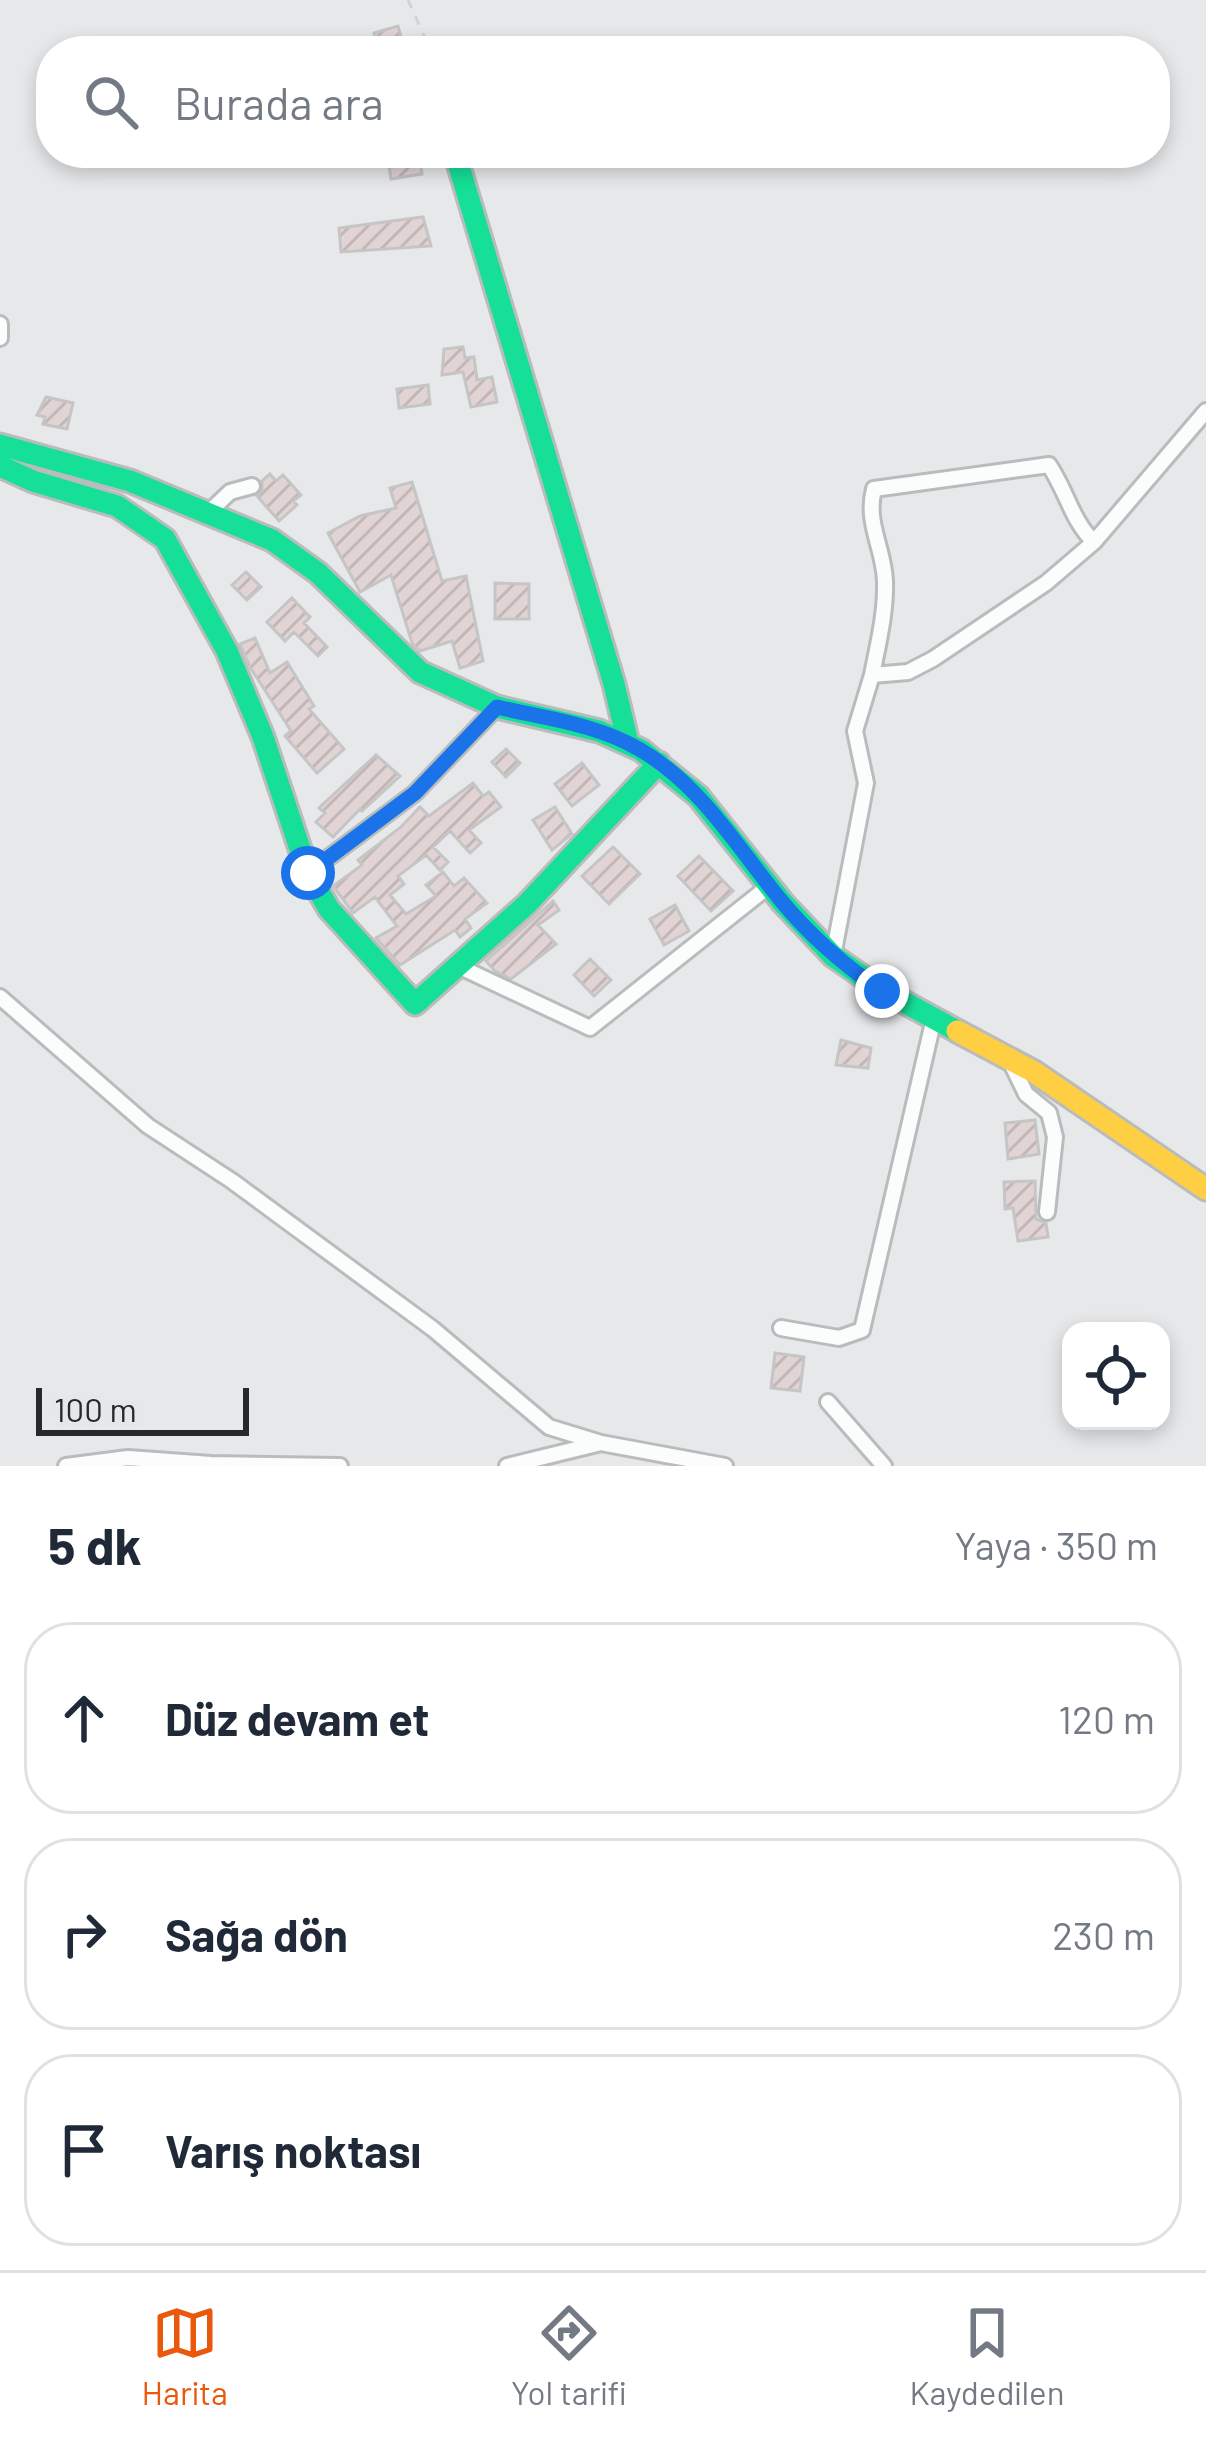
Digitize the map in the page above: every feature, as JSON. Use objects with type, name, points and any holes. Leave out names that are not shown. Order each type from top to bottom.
[{"type":"street","points":[[459,168],[628,743]]},
{"type":"street","points":[[0,324],[0,338]]},
{"type":"street","points":[[872,675],[908,672],[933,659],[1046,584],[1094,542],[1206,411]]},
{"type":"street","points":[[0,445],[130,481],[272,540],[317,573],[421,671],[497,707],[598,731],[628,743],[659,763],[728,830],[833,956],[882,991],[1008,1056],[1206,1190]]},
{"type":"street","points":[[833,956],[866,783],[855,731],[883,616],[885,577],[869,508],[874,489],[1049,465],[1069,495],[1077,526],[1094,542]]},
{"type":"street","points":[[0,466],[117,506],[165,539],[227,651],[308,873],[329,909],[416,1004],[527,904],[659,763]]},
{"type":"street","points":[[207,514],[230,492],[252,486]]},
{"type":"street","points":[[308,873],[415,793],[497,707]]},
{"type":"street","points":[[458,966],[590,1028],[770,886]]},
{"type":"street","points":[[0,997],[148,1126],[232,1181],[433,1329],[549,1427],[601,1443],[725,1466]]},
{"type":"street","points":[[781,1328],[838,1338],[862,1330],[934,1018]]},
{"type":"street","points":[[1008,1056],[1026,1094],[1048,1114],[1055,1137],[1047,1212]]},
{"type":"street","points":[[828,1402],[884,1466]]},
{"type":"street","points":[[507,1466],[601,1443]]},
{"type":"street","points":[[66,1466],[128,1458],[340,1466]]},
{"type":"path","points":[[408,0],[424,36]]},
{"type":"building","points":[[398,26],[401,36],[375,36]]},
{"type":"building","points":[[389,168],[421,168],[422,174],[391,179]]},
{"type":"building","points":[[423,217],[431,246],[341,252],[339,228]]},
{"type":"building","points":[[463,347],[465,358],[474,357],[477,380],[492,377],[497,402],[471,407],[463,372],[442,375],[444,349]]},
{"type":"building","points":[[428,385],[430,404],[399,408],[397,389]]},
{"type":"building","points":[[46,397],[73,403],[67,429],[43,424],[45,417],[37,415]]},
{"type":"building","points":[[270,474],[276,481],[283,475],[301,495],[279,521],[257,496]]},
{"type":"building","points":[[412,482],[442,581],[466,576],[483,661],[460,668],[452,641],[420,651],[412,643],[391,575],[360,592],[328,533],[360,516],[396,508],[390,488]]},
{"type":"building","points":[[246,572],[261,587],[247,600],[232,585]]},
{"type":"building","points":[[495,583],[529,584],[529,619],[495,619]]},
{"type":"building","points":[[292,598],[310,617],[304,623],[327,647],[318,656],[294,632],[285,641],[267,622]]},
{"type":"building","points":[[255,638],[270,673],[287,662],[314,706],[309,709],[344,749],[317,773],[285,736],[291,731],[250,667],[240,644]]},
{"type":"building","points":[[506,749],[520,763],[506,777],[492,762]]},
{"type":"building","points":[[376,755],[400,776],[333,837],[316,822],[325,813],[319,808]]},
{"type":"building","points":[[582,763],[599,785],[572,806],[555,784]]},
{"type":"building","points":[[473,783],[501,807],[469,830],[481,843],[470,853],[450,831],[433,847],[448,862],[440,870],[426,855],[398,876],[404,884],[390,895],[406,914],[436,896],[426,885],[443,872],[454,886],[464,878],[487,903],[465,919],[471,928],[460,937],[455,930],[400,965],[376,938],[397,926],[375,897],[353,913],[333,886],[362,865],[358,860],[420,807],[429,816]]},
{"type":"building","points":[[555,807],[572,834],[552,850],[533,820]]},
{"type":"building","points":[[613,847],[640,874],[609,904],[582,876]]},
{"type":"building","points":[[699,856],[733,891],[711,911],[678,876]]},
{"type":"building","points":[[553,901],[559,910],[538,925],[556,944],[511,979],[495,971],[486,961]]},
{"type":"building","points":[[675,905],[689,931],[664,945],[650,919]]},
{"type":"building","points":[[590,959],[611,980],[594,996],[574,975]]},
{"type":"building","points":[[841,1040],[871,1048],[868,1068],[836,1065]]},
{"type":"building","points":[[1035,1120],[1039,1154],[1008,1159],[1005,1123]]},
{"type":"building","points":[[1035,1181],[1036,1219],[1046,1223],[1048,1237],[1018,1241],[1013,1208],[1005,1209],[1004,1182]]},
{"type":"building","points":[[775,1353],[804,1357],[800,1391],[771,1388]]},
{"type":"traffic: fast","points":[[459,168],[628,743]]},
{"type":"traffic: fast","points":[[0,445],[130,481],[272,540],[318,573],[420,672],[497,707],[599,731],[641,750],[698,796],[783,903],[833,956],[882,990],[957,1031]]},
{"type":"traffic: fast","points":[[0,466],[117,506],[165,539],[227,651],[263,737],[308,873],[329,909],[415,1004],[527,904],[659,763]]},
{"type":"traffic: slow","points":[[957,1031],[1034,1072],[1206,1189]]},
{"type":"route","points":[[308,873],[415,793],[497,707],[598,731],[659,763],[698,796],[819,943],[882,991]]}]
